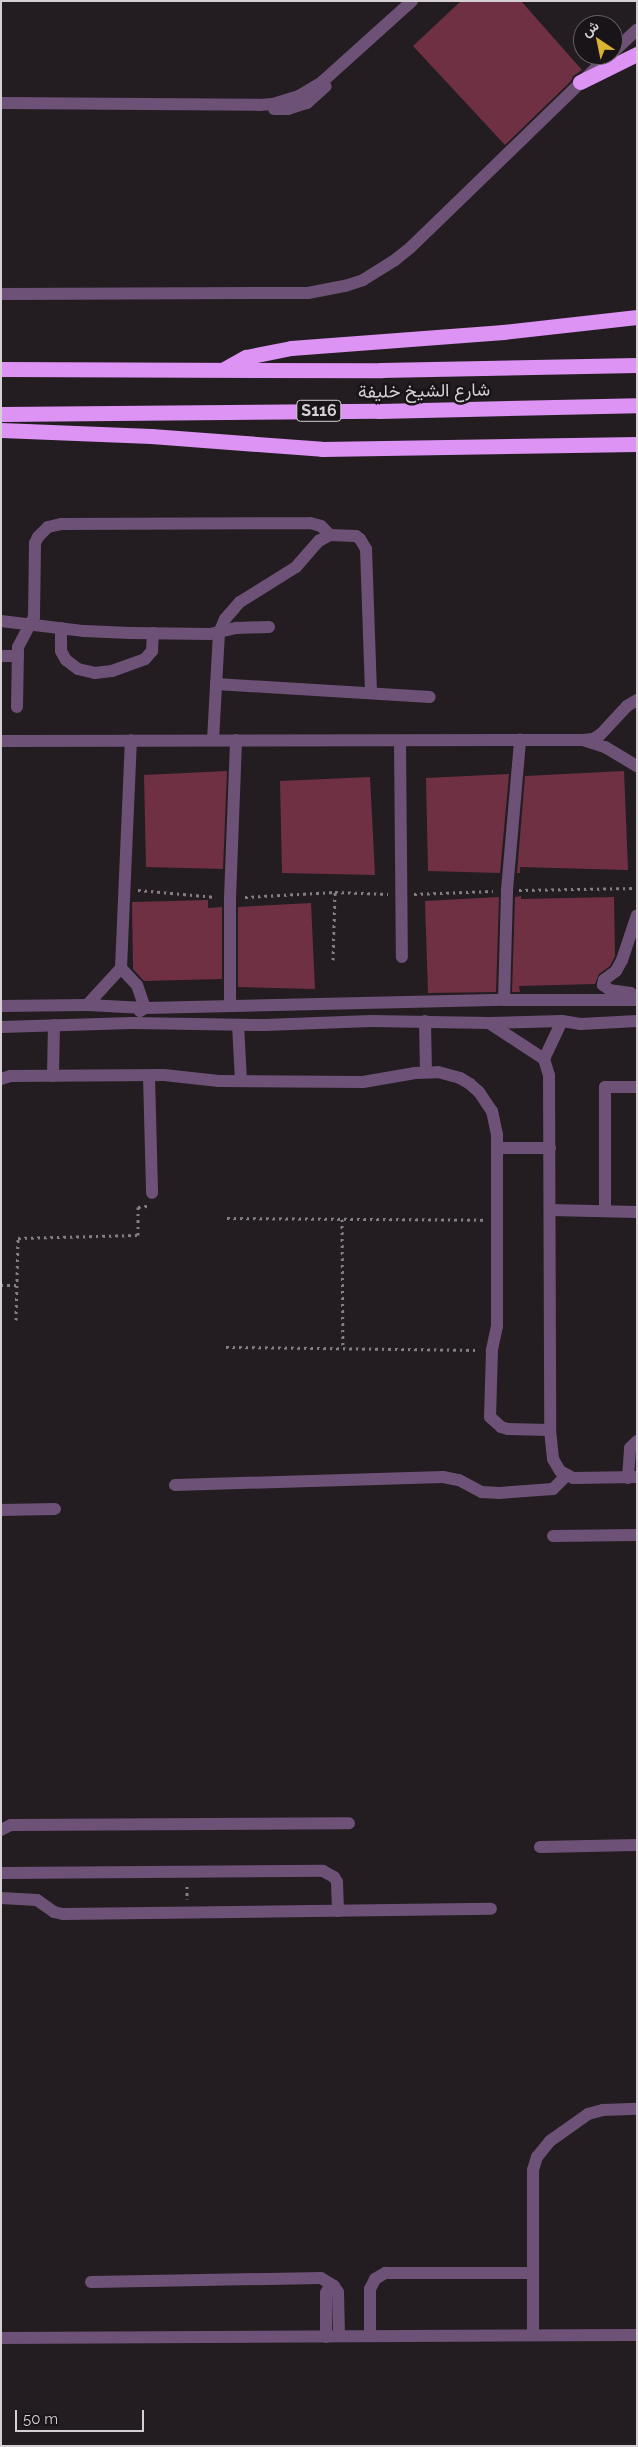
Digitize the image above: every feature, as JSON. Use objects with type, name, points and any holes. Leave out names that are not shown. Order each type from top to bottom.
[{"type":"highway","points":[[580,82],[637,54]]},
{"type":"highway","points":[[224,370],[246,357],[291,348],[503,332],[637,317]]},
{"type":"highway","name":"شارع الشيخ خليفة","points":[[1,369],[381,370],[637,365]]},
{"type":"highway","name":"شارع الشيخ خليفة","points":[[1,414],[389,411],[637,405]]},
{"type":"highway","points":[[1,430],[151,436],[322,449],[637,444]]},
{"type":"street","points":[[1,104],[259,106],[299,96],[333,74],[412,1]]},
{"type":"street","points":[[623,43],[637,30]]},
{"type":"street","points":[[1,294],[308,293],[345,286],[380,271],[410,248],[598,65]]},
{"type":"street","points":[[17,707],[18,656],[21,639],[34,617],[35,543],[42,531],[54,524],[310,523],[322,526],[330,535]]},
{"type":"street","points":[[213,740],[219,633],[224,619],[234,607],[296,567],[319,541],[330,535],[356,536],[366,549],[371,692]]},
{"type":"street","points":[[1,620],[60,628],[153,633],[219,633],[237,628],[269,626]]},
{"type":"street","points":[[60,628],[61,651],[66,660],[78,668],[95,673],[112,671],[145,659],[152,651],[153,633]]},
{"type":"street","points":[[1,656],[18,656]]},
{"type":"street","points":[[216,684],[430,697]]},
{"type":"street","points":[[1,741],[236,740],[400,742],[583,740],[593,739],[602,734],[627,706],[637,700]]},
{"type":"street","points":[[131,740],[122,968],[137,986],[145,1008]]},
{"type":"street","points":[[230,1004],[230,898],[236,740]]},
{"type":"street","points":[[504,1000],[507,890],[520,740]]},
{"type":"street","points":[[583,740],[605,747],[637,766]]},
{"type":"street","points":[[400,742],[402,957]]},
{"type":"street","points":[[637,915],[622,960],[616,971],[604,980],[603,984],[610,990],[637,994]]},
{"type":"street","points":[[87,1005],[122,968]]},
{"type":"street","points":[[1,1006],[87,1005],[145,1008],[230,1004],[637,1000]]},
{"type":"street","points":[[86,1024],[130,1015],[145,1008]]},
{"type":"street","points":[[1,1027],[86,1024],[238,1025],[425,1021],[489,1023],[562,1021],[581,1024],[637,1021]]},
{"type":"street","points":[[425,1021],[426,1072]]},
{"type":"street","points":[[544,1059],[562,1021]]},
{"type":"street","points":[[489,1023],[544,1059],[549,1074],[550,1430],[553,1459],[566,1476],[581,1479],[632,1477],[630,1448],[637,1441]]},
{"type":"street","points":[[53,1076],[54,1025]]},
{"type":"street","points":[[238,1025],[241,1081]]},
{"type":"street","points":[[1,1079],[53,1076],[149,1076],[241,1081],[363,1082],[426,1072],[438,1072],[460,1078],[480,1092],[492,1111],[496,1122],[498,1326],[492,1350],[489,1409],[494,1423],[508,1429],[550,1430]]},
{"type":"street","points":[[149,1076],[152,1193]]},
{"type":"street","points":[[605,1211],[606,1087],[637,1087]]},
{"type":"street","points":[[497,1148],[550,1148]]},
{"type":"street","points":[[550,1210],[637,1212]]},
{"type":"street","points":[[175,1485],[442,1477],[459,1480],[482,1492],[499,1494],[553,1489],[566,1476]]},
{"type":"street","points":[[1,1510],[55,1509]]},
{"type":"street","points":[[553,1536],[637,1535]]},
{"type":"street","points":[[4,1825],[348,1823]]},
{"type":"street","points":[[540,1847],[637,1845]]},
{"type":"street","points":[[1,1873],[323,1871],[334,1877],[337,1882],[338,1911]]},
{"type":"street","points":[[1,1898],[37,1900],[54,1912],[63,1914],[491,1910]]},
{"type":"street","points":[[533,2334],[533,2170],[540,2151],[588,2114],[603,2110],[637,2109]]},
{"type":"street","points":[[370,2336],[370,2289],[375,2279],[385,2273],[532,2273]]},
{"type":"street","points":[[91,2282],[310,2276],[321,2278],[331,2284],[339,2296],[339,2336]]},
{"type":"street","points":[[326,2337],[326,2294],[331,2284]]},
{"type":"street","points":[[1,2338],[637,2335]]},
{"type":"path","points":[[124,889],[230,898],[335,892],[402,895],[507,890],[637,888]]},
{"type":"path","points":[[333,960],[335,892]]},
{"type":"path","points":[[16,1320],[18,1238],[138,1236],[138,1207],[152,1206],[152,1193]]},
{"type":"path","points":[[227,1218],[497,1220]]},
{"type":"path","points":[[342,1219],[343,1348]]},
{"type":"path","points":[[1,1285],[17,1284]]},
{"type":"path","points":[[226,1347],[492,1350]]},
{"type":"path","points":[[187,1872],[188,1912]]},
{"type":"building","points":[[461,1],[521,1],[573,60],[573,65],[578,65],[582,70],[573,76],[571,81],[505,145],[413,46]]},
{"type":"building","points":[[227,771],[223,869],[146,867],[144,775]]},
{"type":"building","points":[[624,771],[628,870],[520,867],[520,873],[517,873],[525,776]]},
{"type":"building","points":[[509,774],[500,873],[428,871],[426,778]]},
{"type":"building","points":[[370,777],[375,875],[282,873],[280,781]]},
{"type":"building","points":[[521,896],[521,899],[614,897],[615,956],[610,966],[599,974],[595,984],[519,986],[520,992],[512,992],[515,897]]},
{"type":"building","points":[[499,897],[496,992],[428,993],[425,901]]},
{"type":"building","points":[[208,900],[208,908],[222,907],[222,979],[144,981],[133,969],[132,902]]},
{"type":"building","points":[[311,903],[315,989],[238,987],[238,907]]}]
